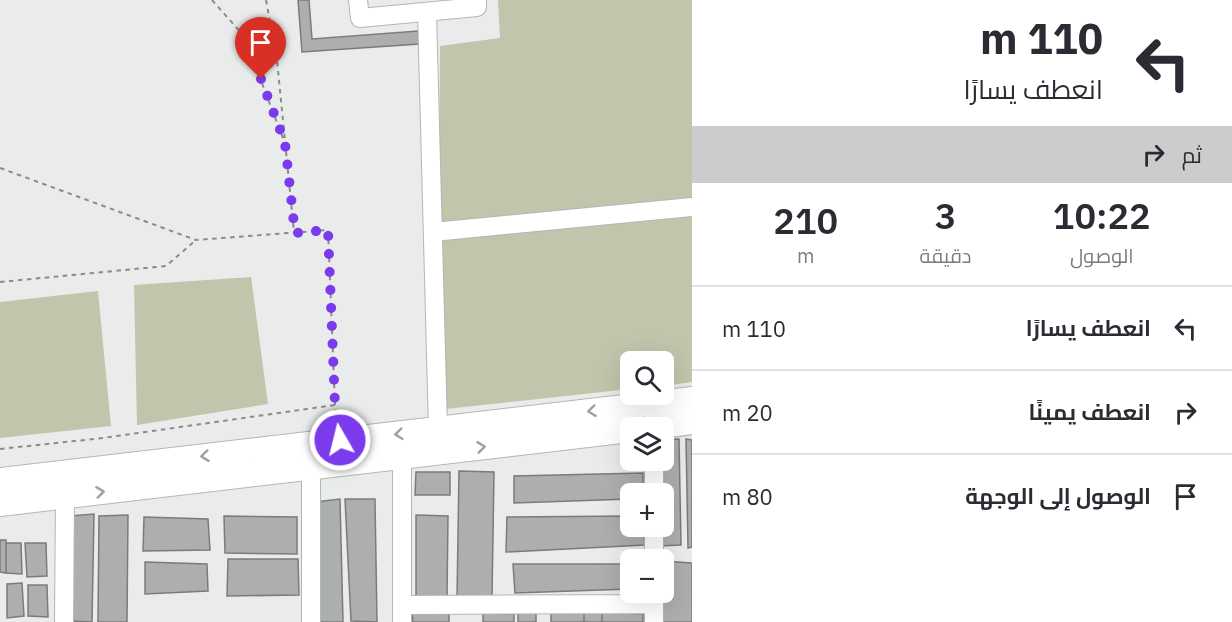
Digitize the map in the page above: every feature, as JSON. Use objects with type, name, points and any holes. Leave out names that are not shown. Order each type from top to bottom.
[{"type":"main road","points":[[0,480],[692,399]]},
{"type":"main road","points":[[674,425],[692,423]]},
{"type":"main road","points":[[0,504],[620,431]]},
{"type":"street","points":[[358,0],[360,18],[477,7],[477,0]]},
{"type":"street","points":[[427,12],[438,429]]},
{"type":"street","points":[[433,232],[692,207]]},
{"type":"street","points":[[402,456],[402,614],[620,600]]},
{"type":"street","points":[[311,467],[311,622]]},
{"type":"street","points":[[64,622],[65,496]]},
{"type":"street","points":[[654,603],[654,622]]},
{"type":"path","points":[[212,0],[244,36],[285,143]]},
{"type":"path","points":[[266,0],[277,60],[295,233]]},
{"type":"path","points":[[0,168],[195,240],[328,230],[335,405],[340,440]]},
{"type":"path","points":[[0,282],[166,266],[195,240]]},
{"type":"path","points":[[0,449],[103,438],[335,405]]},
{"type":"green space","points":[[498,0],[692,0],[692,382],[674,384],[674,351],[620,351],[620,390],[446,409],[439,225],[440,46],[500,38]]},
{"type":"green space","points":[[251,277],[268,404],[137,425],[134,285]]},
{"type":"green space","points":[[98,291],[111,426],[0,438],[0,302]]},
{"type":"building","points":[[298,0],[309,0],[312,39],[418,31],[419,44],[302,52]]},
{"type":"building","points":[[674,439],[679,439],[681,545],[659,546],[661,537],[674,537],[674,483],[663,483],[663,471],[674,471]]},
{"type":"building","points":[[686,439],[692,440],[692,547],[688,548]]},
{"type":"building","points":[[459,471],[494,472],[492,597],[457,598]]},
{"type":"building","points":[[416,472],[450,472],[450,495],[415,495]]},
{"type":"building","points":[[643,473],[643,483],[620,483],[620,499],[514,503],[514,476]]},
{"type":"building","points":[[340,499],[343,622],[317,622],[315,502]]},
{"type":"building","points":[[345,499],[375,499],[377,622],[351,621]]},
{"type":"building","points":[[94,514],[92,622],[69,621],[70,516]]},
{"type":"building","points":[[128,515],[127,622],[98,622],[99,516]]},
{"type":"building","points":[[416,515],[448,516],[447,599],[416,598]]},
{"type":"building","points":[[224,516],[297,517],[297,554],[225,553]]},
{"type":"building","points":[[620,516],[620,537],[644,537],[645,545],[506,552],[507,517]]},
{"type":"building","points":[[144,517],[208,519],[210,550],[143,551]]},
{"type":"building","points":[[0,540],[6,540],[6,573],[0,572]]},
{"type":"building","points":[[6,543],[21,543],[22,574],[6,573]]},
{"type":"building","points":[[25,543],[46,543],[47,576],[27,577]]},
{"type":"building","points":[[228,559],[298,559],[299,595],[227,596]]},
{"type":"building","points":[[145,562],[207,564],[208,591],[145,594]]},
{"type":"building","points":[[674,562],[692,563],[692,622],[659,622],[660,603],[674,603]]},
{"type":"building","points":[[513,564],[620,564],[620,589],[515,593]]},
{"type":"building","points":[[22,583],[24,616],[7,618],[7,584]]},
{"type":"building","points":[[28,585],[47,585],[48,617],[28,616]]},
{"type":"building","points":[[551,611],[584,611],[584,622],[551,622]]},
{"type":"building","points":[[412,612],[449,612],[449,622],[413,622]]},
{"type":"building","points":[[536,612],[536,622],[518,622],[518,613]]},
{"type":"building","points":[[602,612],[602,622],[584,622],[584,613]]},
{"type":"building","points":[[602,612],[643,614],[643,622],[602,622]]},
{"type":"building","points":[[483,613],[514,614],[514,622],[483,622]]},
{"type":"route","points":[[261,79],[285,143],[295,233],[328,230],[335,405],[340,440]]}]
